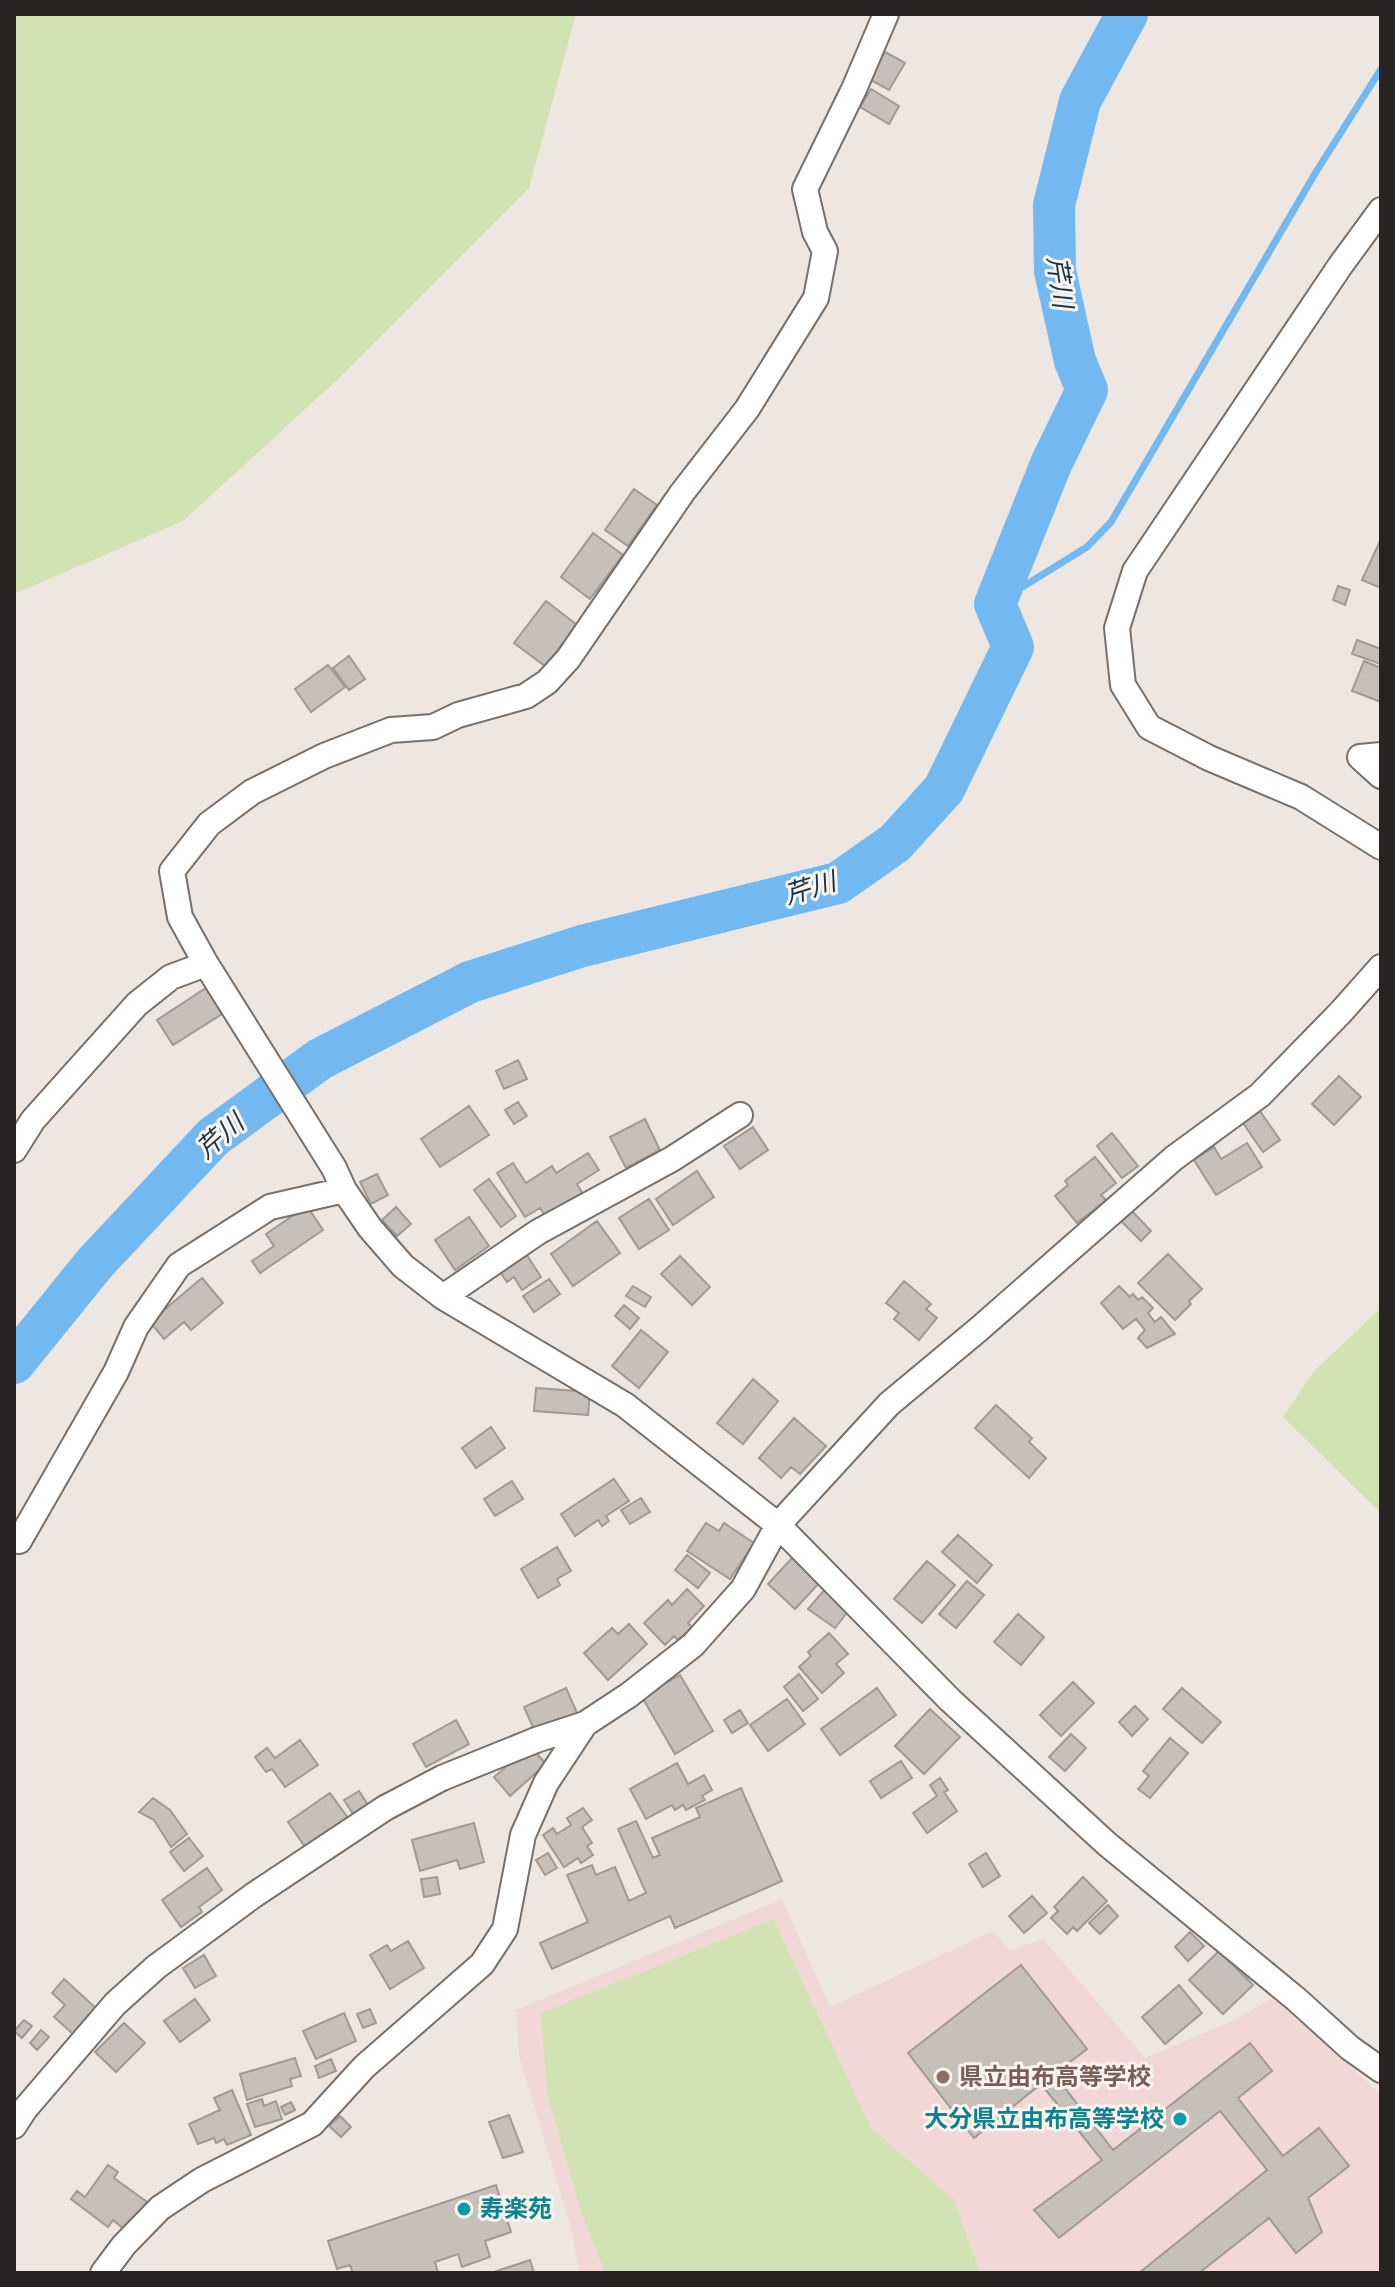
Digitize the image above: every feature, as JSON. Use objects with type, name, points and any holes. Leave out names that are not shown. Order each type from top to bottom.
[{"type":"street","points":[[886,14],[854,89],[805,189],[815,232],[825,251],[816,298],[747,409],[682,493],[596,620],[558,670],[526,696],[458,715],[433,727],[391,730],[324,756],[252,792],[209,824],[172,871],[180,917],[370,1228],[403,1266],[443,1297],[625,1405],[778,1525],[950,1700],[1107,1844],[1296,1999],[1350,2048],[1381,2070]]},
{"type":"street","points":[[1381,210],[1135,571],[1117,628],[1123,685],[1149,727],[1209,758],[1301,797],[1381,847]]},
{"type":"street","points":[[1381,755],[1360,757],[1381,776]]},
{"type":"street","points":[[14,1150],[33,1120],[137,1004],[171,977],[206,964]]},
{"type":"street","points":[[14,2126],[115,2004],[156,1967],[254,1895],[385,1808],[442,1778],[585,1724],[629,1695],[693,1645],[743,1589],[778,1525],[889,1404],[1174,1158],[1260,1095],[1381,967]]},
{"type":"street","points":[[443,1297],[538,1232],[672,1159],[740,1115]]},
{"type":"street","points":[[19,1541],[116,1372],[136,1327],[179,1265],[270,1207],[339,1179]]},
{"type":"street","points":[[103,2273],[124,2245],[160,2208],[202,2180],[312,2124],[364,2067],[482,1964],[505,1929],[523,1835],[546,1783],[585,1724]]},
{"type":"shaded area","name":"県立由布高等学校","points":[[782,1899],[830,2007],[993,1931],[1010,1951],[1043,1939],[1145,2058],[1234,2020],[1274,1997],[1381,2095],[1381,2273],[579,2273],[571,2227],[519,2057],[516,2010]]},
{"type":"green space","points":[[14,14],[576,14],[529,188],[336,381],[183,521],[14,594]]},
{"type":"green space","points":[[1381,1308],[1381,1513],[1283,1417],[1313,1372]]},
{"type":"green space","points":[[773,1919],[871,2128],[954,2200],[980,2273],[605,2273],[580,2208],[547,2093],[541,2013]]},
{"type":"building","points":[[885,52],[905,63],[889,90],[869,79]]},
{"type":"building","points":[[871,89],[899,106],[889,124],[860,107]]},
{"type":"building","points":[[634,489],[657,505],[628,546],[605,530]]},
{"type":"building","points":[[593,533],[623,555],[590,599],[561,577]]},
{"type":"building","points":[[1381,542],[1381,588],[1362,580]]},
{"type":"building","points":[[1338,586],[1350,590],[1345,605],[1333,600]]},
{"type":"building","points":[[546,601],[577,625],[545,666],[514,643]]},
{"type":"building","points":[[1357,640],[1381,649],[1381,664],[1352,654]]},
{"type":"building","points":[[349,656],[365,679],[349,690],[333,668]]},
{"type":"building","points":[[1364,661],[1381,668],[1381,702],[1352,691]]},
{"type":"building","points":[[328,665],[345,687],[311,712],[295,689]]},
{"type":"building","points":[[206,988],[222,1014],[173,1045],[157,1020]]},
{"type":"building","points":[[518,1060],[527,1079],[504,1089],[496,1071]]},
{"type":"building","points":[[1339,1076],[1361,1097],[1334,1125],[1312,1104]]},
{"type":"building","points":[[518,1102],[527,1116],[514,1124],[505,1110]]},
{"type":"building","points":[[469,1106],[489,1135],[440,1167],[421,1139]]},
{"type":"building","points":[[1260,1111],[1280,1140],[1263,1152],[1243,1123]]},
{"type":"building","points":[[645,1119],[660,1150],[626,1168],[610,1137]]},
{"type":"building","points":[[753,1127],[768,1150],[740,1169],[724,1146]]},
{"type":"building","points":[[1112,1133],[1138,1166],[1122,1178],[1097,1146]]},
{"type":"building","points":[[1247,1143],[1262,1167],[1216,1195],[1194,1160],[1214,1147],[1221,1159]]},
{"type":"building","points":[[588,1153],[599,1170],[577,1184],[583,1194],[546,1217],[540,1208],[525,1217],[497,1173],[513,1163],[526,1183],[552,1166],[556,1173]]},
{"type":"building","points":[[1095,1157],[1116,1183],[1101,1195],[1106,1200],[1077,1223],[1055,1196],[1068,1185],[1065,1181]]},
{"type":"building","points":[[697,1171],[714,1197],[673,1225],[656,1199]]},
{"type":"building","points":[[377,1174],[388,1195],[371,1204],[360,1182]]},
{"type":"building","points":[[489,1179],[516,1216],[501,1227],[474,1190]]},
{"type":"building","points":[[649,1199],[669,1230],[639,1249],[619,1218]]},
{"type":"building","points":[[307,1206],[323,1230],[260,1273],[252,1261],[274,1246],[266,1234]]},
{"type":"building","points":[[396,1207],[411,1224],[397,1236],[382,1220]]},
{"type":"building","points":[[1132,1211],[1151,1231],[1141,1241],[1121,1221]]},
{"type":"building","points":[[469,1217],[489,1246],[455,1270],[435,1240]]},
{"type":"building","points":[[597,1221],[620,1253],[573,1286],[551,1254]]},
{"type":"building","points":[[523,1249],[541,1277],[522,1290],[514,1277],[507,1282],[496,1266]]},
{"type":"building","points":[[1168,1254],[1202,1289],[1175,1320],[1138,1283]]},
{"type":"building","points":[[680,1256],[710,1287],[692,1305],[661,1274]]},
{"type":"building","points":[[202,1278],[223,1303],[191,1330],[184,1322],[164,1339],[150,1322]]},
{"type":"building","points":[[549,1279],[560,1294],[534,1312],[523,1296]]},
{"type":"building","points":[[904,1281],[931,1304],[926,1309],[937,1318],[919,1340],[894,1319],[899,1313],[886,1303]]},
{"type":"building","points":[[633,1286],[651,1297],[645,1307],[626,1296]]},
{"type":"building","points":[[1119,1286],[1130,1297],[1133,1294],[1138,1300],[1142,1297],[1153,1308],[1148,1313],[1155,1322],[1161,1317],[1175,1334],[1147,1348],[1138,1338],[1145,1330],[1136,1319],[1123,1329],[1101,1303]]},
{"type":"building","points":[[624,1305],[639,1318],[630,1329],[615,1316]]},
{"type":"building","points":[[641,1330],[668,1352],[639,1388],[612,1366]]},
{"type":"building","points":[[753,1379],[778,1401],[743,1444],[717,1423]]},
{"type":"building","points":[[536,1388],[590,1392],[588,1415],[534,1411]]},
{"type":"building","points":[[996,1405],[1032,1438],[1029,1442],[1046,1458],[1029,1478],[975,1428]]},
{"type":"building","points":[[794,1418],[826,1446],[800,1474],[791,1467],[781,1478],[759,1458]]},
{"type":"building","points":[[491,1427],[505,1448],[476,1468],[462,1448]]},
{"type":"building","points":[[614,1479],[629,1501],[606,1516],[609,1521],[602,1526],[598,1520],[575,1536],[561,1514]]},
{"type":"building","points":[[512,1481],[523,1499],[495,1516],[484,1499]]},
{"type":"building","points":[[641,1498],[650,1512],[630,1524],[621,1510]]},
{"type":"building","points":[[706,1523],[719,1531],[724,1523],[754,1543],[730,1579],[687,1551]]},
{"type":"building","points":[[958,1535],[992,1565],[977,1583],[942,1552]]},
{"type":"building","points":[[557,1547],[571,1571],[557,1579],[560,1585],[538,1598],[521,1569]]},
{"type":"building","points":[[687,1555],[710,1573],[698,1588],[675,1570]]},
{"type":"building","points":[[793,1557],[820,1582],[795,1609],[768,1584]]},
{"type":"building","points":[[927,1561],[955,1585],[922,1623],[894,1599]]},
{"type":"building","points":[[967,1581],[984,1595],[956,1628],[939,1614]]},
{"type":"building","points":[[827,1587],[849,1610],[835,1628],[808,1609]]},
{"type":"building","points":[[687,1589],[704,1606],[688,1623],[692,1627],[678,1640],[674,1636],[665,1645],[644,1623],[668,1600],[672,1605]]},
{"type":"building","points":[[1018,1614],[1044,1637],[1021,1665],[994,1642]]},
{"type":"building","points":[[629,1624],[647,1644],[608,1680],[584,1653],[612,1628],[618,1634]]},
{"type":"building","points":[[829,1633],[848,1654],[836,1664],[844,1673],[822,1693],[799,1667],[811,1656],[808,1652]]},
{"type":"building","points":[[799,1674],[818,1699],[803,1711],[784,1687]]},
{"type":"building","points":[[680,1675],[713,1731],[675,1754],[642,1697]]},
{"type":"building","points":[[1073,1682],[1094,1703],[1061,1736],[1040,1715]]},
{"type":"building","points":[[566,1688],[578,1715],[536,1734],[524,1707]]},
{"type":"building","points":[[877,1688],[896,1715],[840,1755],[821,1729]]},
{"type":"building","points":[[1182,1688],[1221,1722],[1202,1743],[1163,1709]]},
{"type":"building","points":[[787,1699],[805,1724],[768,1751],[750,1725]]},
{"type":"building","points":[[1135,1706],[1148,1719],[1132,1736],[1119,1722]]},
{"type":"building","points":[[930,1709],[960,1737],[924,1774],[895,1746]]},
{"type":"building","points":[[740,1710],[748,1723],[732,1733],[724,1720]]},
{"type":"building","points":[[456,1720],[469,1744],[426,1767],[413,1744]]},
{"type":"building","points":[[1071,1734],[1086,1748],[1065,1771],[1049,1757]]},
{"type":"building","points":[[1170,1738],[1188,1753],[1150,1798],[1138,1789],[1149,1776],[1143,1771]]},
{"type":"building","points":[[300,1740],[318,1765],[285,1787],[272,1769],[266,1772],[255,1757],[267,1748],[275,1758]]},
{"type":"building","points":[[530,1746],[546,1764],[510,1796],[494,1777]]},
{"type":"building","points":[[901,1761],[912,1778],[881,1798],[870,1781]]},
{"type":"building","points":[[677,1763],[688,1784],[704,1775],[712,1790],[702,1796],[705,1800],[686,1810],[683,1805],[675,1810],[672,1805],[646,1819],[630,1789]]},
{"type":"building","points":[[940,1778],[948,1790],[944,1792],[957,1811],[927,1833],[913,1813],[937,1796],[930,1785]]},
{"type":"building","points":[[741,1788],[782,1881],[675,1928],[670,1916],[552,1969],[540,1943],[588,1922],[567,1875],[592,1865],[596,1875],[615,1867],[629,1901],[646,1893],[618,1829],[636,1821],[653,1858],[660,1855],[652,1838],[700,1817],[696,1808]]},
{"type":"building","points":[[359,1791],[370,1808],[355,1817],[344,1800]]},
{"type":"building","points":[[330,1793],[348,1818],[305,1847],[288,1822]]},
{"type":"building","points":[[153,1798],[170,1810],[187,1834],[171,1847],[154,1820],[139,1812]]},
{"type":"building","points":[[583,1808],[592,1820],[582,1827],[592,1843],[587,1846],[593,1855],[581,1863],[578,1858],[564,1867],[543,1835],[553,1828],[557,1834],[571,1825],[567,1818]]},
{"type":"building","points":[[474,1823],[484,1862],[460,1869],[457,1860],[420,1871],[412,1840]]},
{"type":"building","points":[[189,1838],[203,1856],[184,1871],[170,1852]]},
{"type":"building","points":[[548,1853],[557,1868],[545,1875],[536,1860]]},
{"type":"building","points":[[986,1853],[1000,1876],[983,1887],[969,1864]]},
{"type":"building","points":[[207,1868],[222,1890],[199,1907],[202,1912],[181,1927],[162,1900]]},
{"type":"building","points":[[437,1877],[440,1894],[424,1897],[421,1879]]},
{"type":"building","points":[[1083,1877],[1107,1901],[1077,1931],[1073,1927],[1067,1934],[1051,1918],[1058,1911],[1054,1907]]},
{"type":"building","points":[[1032,1896],[1047,1913],[1024,1933],[1009,1916]]},
{"type":"building","points":[[1108,1905],[1118,1916],[1100,1934],[1089,1923]]},
{"type":"building","points":[[1190,1932],[1204,1946],[1188,1961],[1175,1947]]},
{"type":"building","points":[[408,1941],[424,1968],[390,1989],[370,1955],[387,1945],[391,1951]]},
{"type":"building","points":[[1219,1951],[1253,1985],[1223,2014],[1189,1980]]},
{"type":"building","points":[[204,1955],[216,1976],[195,1988],[183,1968]]},
{"type":"building","name":"大分県立由布高等学校","points":[[1021,1965],[1087,2049],[1054,2074],[1113,2150],[1250,2043],[1272,2071],[1238,2098],[1283,2156],[1319,2128],[1349,2166],[1308,2198],[1322,2232],[1296,2253],[1269,2218],[1199,2273],[1139,2273],[1267,2170],[1220,2111],[1059,2238],[1034,2210],[1102,2160],[1041,2084],[974,2138],[908,2053]]},
{"type":"building","points":[[64,1979],[96,2008],[73,2034],[54,2017],[65,2005],[52,1993]]},
{"type":"building","points":[[1179,1985],[1202,2013],[1165,2044],[1142,2017]]},
{"type":"building","points":[[195,1999],[210,2020],[180,2042],[164,2021]]},
{"type":"building","points":[[370,2009],[376,2023],[363,2028],[357,2014]]},
{"type":"building","points":[[344,2013],[356,2041],[316,2059],[303,2031]]},
{"type":"building","points":[[24,2020],[32,2026],[22,2038],[14,2031]]},
{"type":"building","points":[[124,2023],[145,2043],[116,2072],[95,2052]]},
{"type":"building","points":[[41,2030],[49,2037],[37,2050],[30,2043]]},
{"type":"building","points":[[295,2058],[301,2076],[290,2079],[292,2086],[247,2100],[240,2074]]},
{"type":"building","points":[[331,2059],[336,2071],[319,2078],[315,2066]]},
{"type":"building","points":[[232,2090],[251,2135],[227,2145],[224,2139],[216,2143],[214,2138],[198,2144],[189,2124],[220,2110],[214,2098]]},
{"type":"building","points":[[262,2099],[264,2106],[276,2101],[282,2119],[255,2127],[247,2104]]},
{"type":"building","points":[[291,2102],[295,2110],[285,2115],[281,2107]]},
{"type":"building","points":[[509,2115],[523,2152],[503,2158],[489,2122]]},
{"type":"building","points":[[340,2116],[351,2127],[341,2137],[329,2126]]},
{"type":"building","points":[[108,2165],[118,2172],[114,2178],[147,2202],[125,2230],[113,2220],[108,2227],[71,2199],[77,2191],[85,2197]]},
{"type":"building","name":"寿楽苑","points":[[496,2185],[511,2232],[485,2241],[490,2257],[462,2267],[458,2254],[435,2262],[438,2273],[353,2273],[350,2265],[337,2269],[328,2241]]},
{"type":"building","name":"寿楽苑","points":[[530,2260],[534,2273],[491,2273]]},
{"type":"waterway","name":"芹川","points":[[14,1363],[95,1263],[213,1137],[320,1059],[470,982],[582,946],[838,883],[895,843],[944,789],[1013,647],[995,604],[1051,464],[1087,390],[1075,361],[1055,271],[1054,205],[1080,101],[1127,14]]},
{"type":"waterway","points":[[995,604],[1087,547],[1111,522],[1316,172],[1381,69]]},
{"type":"place","name":"県立由布高等学校","points":[[943,2077]]},
{"type":"place","name":"大分県立由布高等学校","points":[[1180,2119]]},
{"type":"place","name":"寿楽苑","points":[[464,2209]]}]
